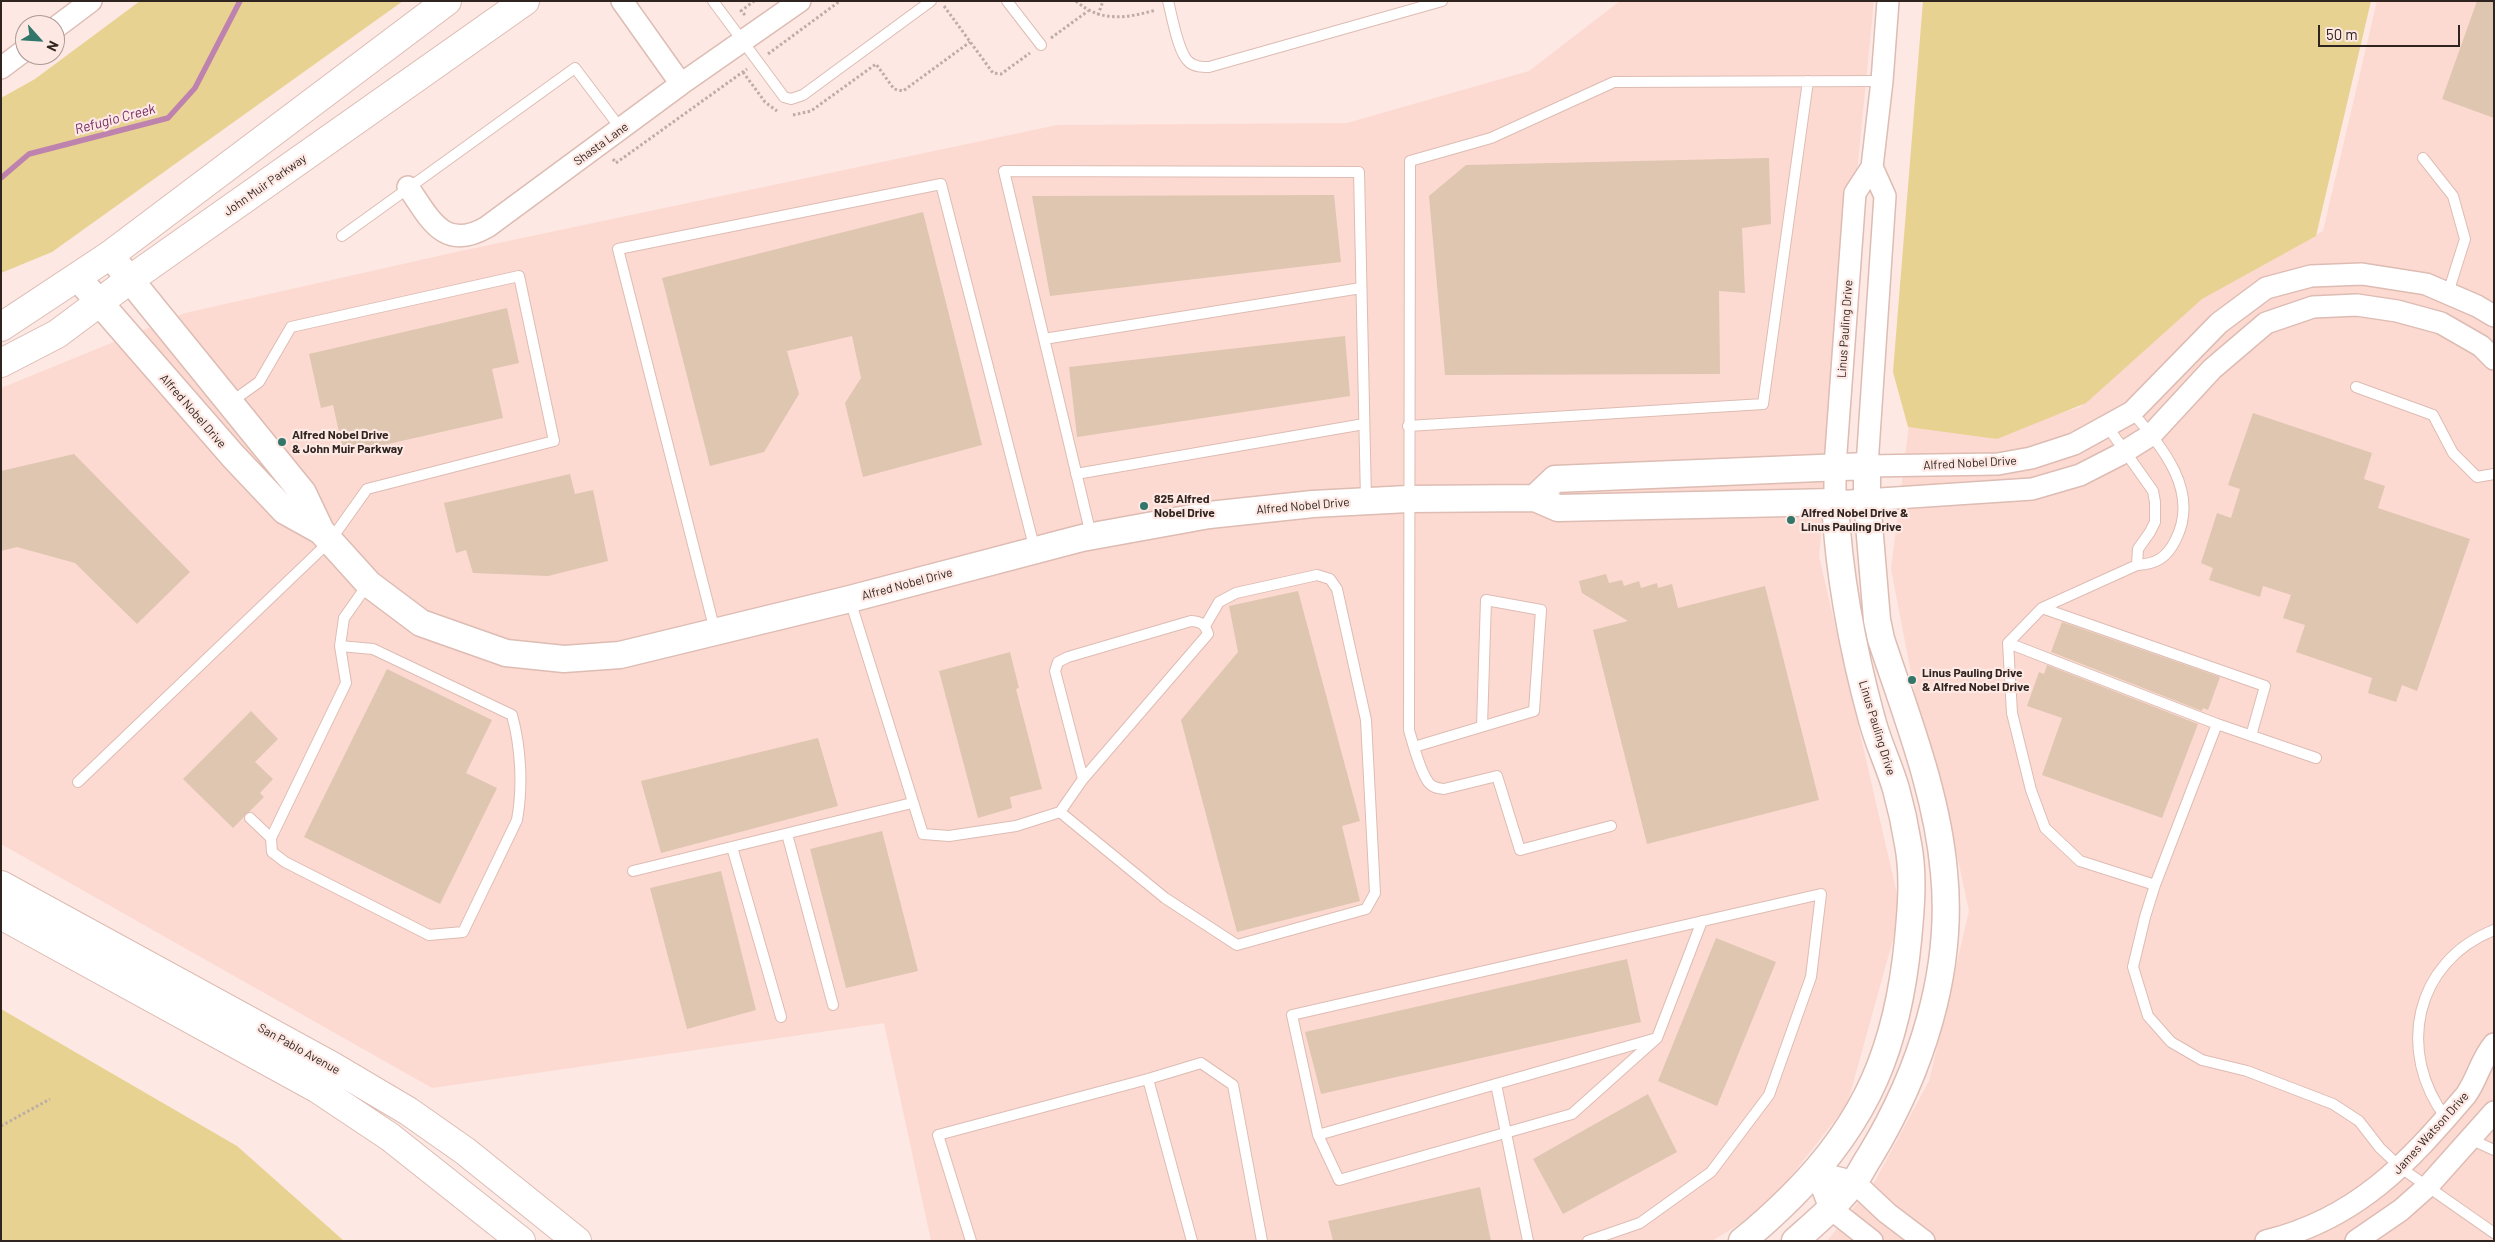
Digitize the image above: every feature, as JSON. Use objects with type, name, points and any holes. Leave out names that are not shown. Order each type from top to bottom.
[{"type":"main road","points":[[1,327],[110,256],[447,1]]},
{"type":"main road","name":"John Muir Parkway","points":[[1,363],[57,334],[128,281],[526,1]]},
{"type":"main road","name":"San Pablo Avenue","points":[[1,885],[323,1062],[408,1111],[473,1157],[577,1241]]},
{"type":"main road","name":"San Pablo Avenue","points":[[1,915],[318,1088],[390,1138],[521,1241]]},
{"type":"street","points":[[65,20],[91,1]]},
{"type":"street","points":[[622,1],[680,84]]},
{"type":"street","name":"Shasta Lane","points":[[408,187],[433,223],[441,230],[454,235],[471,236],[621,129],[680,84],[738,34],[800,1]]},
{"type":"street","name":"Linus Pauling Drive","points":[[1742,1241],[1816,1172],[1849,1130],[1869,1094],[1886,1053],[1905,967],[1912,888],[1909,846],[1896,788],[1873,723],[1850,637],[1838,547],[1835,466],[1855,193],[1872,167],[1882,81],[1888,1]]},
{"type":"street","points":[[1,68],[15,58]]},
{"type":"street","points":[[1795,1241],[1854,1182],[1892,1117],[1921,1052],[1940,970],[1946,901],[1941,846],[1925,774],[1881,639],[1867,500],[1867,466],[1886,196],[1872,167]]},
{"type":"street","name":"Alfred Nobel Drive","points":[[110,256],[128,281],[303,493],[325,536],[369,584],[420,623],[506,653],[564,660],[620,655],[850,599],[1035,550],[1091,537],[1209,515],[1408,499],[1534,498],[1558,508],[1836,502],[2032,489],[2080,475],[2151,435],[2212,369],[2266,323],[2313,307],[2357,305],[2397,312],[2441,323],[2481,346],[2494,359]]},
{"type":"street","name":"Alfred Nobel Drive","points":[[1534,498],[1556,479],[1835,466],[1998,464],[2031,458],[2074,444],[2132,412],[2220,323],[2266,288],[2311,276],[2362,274],[2426,284],[2477,306],[2494,316]]},
{"type":"street","name":"Alfred Nobel Drive","points":[[78,278],[265,492],[285,511],[325,536]]},
{"type":"street","name":"James Watson Drive","points":[[2266,1241],[2288,1236],[2347,1209],[2401,1168],[2472,1087],[2480,1062],[2494,1044]]},
{"type":"street","points":[[2356,1241],[2401,1210],[2428,1186],[2494,1112]]},
{"type":"street","points":[[1816,1172],[1854,1182],[1887,1214],[1924,1241]]},
{"type":"street","points":[[1816,1172],[1830,1208],[1872,1241]]},
{"type":"lane","points":[[713,1],[784,97],[791,99],[803,95],[931,1]]},
{"type":"lane","points":[[1007,1],[1040,46]]},
{"type":"lane","points":[[1169,4],[1183,54],[1189,62],[1199,67],[1209,67],[1442,1]]},
{"type":"lane","points":[[342,236],[575,68],[621,129]]},
{"type":"lane","points":[[1408,426],[1763,404],[1808,81]]},
{"type":"lane","points":[[1611,826],[1520,850],[1498,776],[1444,789],[1434,788],[1428,782],[1414,747],[1409,730],[1408,426],[1410,161],[1491,138],[1614,82],[1882,81]]},
{"type":"lane","points":[[2423,158],[2453,196],[2465,240],[2448,293]]},
{"type":"lane","points":[[1091,537],[1004,171],[1359,172],[1366,501]]},
{"type":"lane","points":[[715,631],[618,249],[940,184],[1035,550]]},
{"type":"lane","points":[[78,782],[325,536],[367,489],[554,441],[520,276],[291,327],[259,382],[230,403]]},
{"type":"lane","points":[[1044,340],[1361,288]]},
{"type":"lane","points":[[2356,387],[2433,415],[2453,453],[2478,476],[2494,474]]},
{"type":"lane","points":[[2132,412],[2151,435],[2175,471],[2184,499],[2185,515],[2181,530],[2166,554],[2154,564],[2137,565],[2042,608],[2008,643],[2012,713],[2031,790],[2045,828],[2080,861],[2155,885]]},
{"type":"lane","points":[[1076,474],[1364,424]]},
{"type":"lane","points":[[2108,426],[2153,491],[2155,502],[2154,522],[2150,532],[2138,549],[2137,565]]},
{"type":"lane","points":[[1060,812],[1165,898],[1237,945],[1366,909],[1375,892],[1366,720],[1337,589],[1330,579],[1317,575],[1236,593],[1219,602],[1205,626]]},
{"type":"lane","points":[[340,646],[373,649],[512,715],[518,738],[520,801],[517,820],[463,932],[429,935],[285,862],[272,852],[270,838],[346,683],[340,646],[344,618],[369,584]]},
{"type":"lane","points":[[850,599],[912,804],[923,834],[950,836],[1016,826],[1060,812],[1083,779],[1208,634],[1205,626],[1199,622],[1191,621],[1068,657],[1058,662],[1055,671],[1083,779]]},
{"type":"lane","points":[[1414,747],[1534,711],[1541,610],[1486,600],[1482,726]]},
{"type":"lane","points":[[2042,608],[2265,686],[2251,736]]},
{"type":"lane","points":[[2008,643],[2216,724],[2316,758]]},
{"type":"lane","points":[[2216,724],[2155,885],[2133,967],[2148,1016],[2171,1042],[2202,1060],[2247,1071],[2333,1104],[2358,1122],[2380,1148],[2401,1168],[2482,1227],[2494,1233]]},
{"type":"lane","points":[[633,871],[912,804]]},
{"type":"lane","points":[[250,818],[270,838]]},
{"type":"lane","points":[[787,834],[833,1005]]},
{"type":"lane","points":[[732,847],[781,1017]]},
{"type":"lane","points":[[1588,1241],[1640,1223],[1711,1172],[1768,1095],[1811,977],[1821,894],[1702,921],[1292,1015],[1318,1136],[1339,1180],[1572,1114],[1657,1038],[1702,921]]},
{"type":"lane","points":[[2446,1118],[2436,1105],[2423,1076],[2418,1044],[2421,1012],[2433,982],[2447,963],[2464,946],[2494,930]]},
{"type":"lane","points":[[1318,1136],[1657,1038]]},
{"type":"lane","points":[[971,1241],[938,1135],[1201,1063],[1233,1085],[1262,1241]]},
{"type":"lane","points":[[1148,1079],[1192,1241]]},
{"type":"lane","points":[[1496,1084],[1528,1241]]},
{"type":"lane","points":[[2470,1139],[2494,1150]]},
{"type":"path","points":[[738,34],[745,16],[741,11],[754,1]]},
{"type":"path","points":[[602,143],[616,163],[840,1]]},
{"type":"path","points":[[940,1],[993,72],[1001,74],[1088,11]]},
{"type":"path","points":[[1076,1],[1088,11],[1116,18],[1130,17],[1169,4]]},
{"type":"path","points":[[1098,15],[1103,1]]},
{"type":"path","points":[[787,114],[801,114],[811,111],[876,64],[894,89],[903,91],[970,42]]},
{"type":"path","points":[[743,72],[765,102],[773,110],[782,113]]},
{"type":"path","points":[[1,1126],[50,1099]]},
{"type":"shaded area","points":[[140,1],[403,1],[52,252],[1,273],[1,98],[35,79],[54,65],[65,65],[65,57]]},
{"type":"shaded area","points":[[1620,1],[1874,1],[1819,556],[1901,911],[1847,1105],[1766,1208],[1712,1241],[931,1241],[884,1023],[432,1088],[1,844],[1,388],[185,313],[456,252],[1057,125],[1347,123],[1529,71]]},
{"type":"shaded area","points":[[1923,1],[2371,1],[2316,236],[2202,299],[2086,403],[1997,439],[1908,427],[1893,372]]},
{"type":"shaded area","points":[[2377,1],[2494,1],[2494,1241],[1827,1241],[1875,1181],[1929,1081],[1969,911],[1944,795],[1918,710],[1891,569],[1909,424],[1993,434],[2080,407],[2200,297],[2323,231]]},
{"type":"shaded area","points":[[1,1009],[237,1146],[344,1241],[1,1241]]},
{"type":"building","points":[[2477,1],[2494,1],[2494,118],[2442,99]]},
{"type":"building","points":[[1769,158],[1771,224],[1742,228],[1745,293],[1719,291],[1720,374],[1445,375],[1429,196],[1466,165]]},
{"type":"building","points":[[1334,195],[1341,262],[1050,296],[1032,196]]},
{"type":"building","points":[[923,212],[982,445],[863,477],[845,403],[861,378],[852,336],[787,351],[799,394],[764,452],[710,466],[662,278]]},
{"type":"building","points":[[507,308],[519,363],[492,369],[503,418],[344,454],[333,405],[321,408],[309,354]]},
{"type":"building","points":[[1345,336],[1350,396],[1077,437],[1069,367]]},
{"type":"building","points":[[2253,413],[2372,453],[2364,479],[2385,486],[2378,508],[2470,539],[2417,691],[2402,685],[2396,702],[2368,693],[2372,678],[2296,652],[2305,625],[2283,618],[2291,595],[2263,586],[2260,597],[2209,580],[2213,568],[2201,563],[2217,513],[2231,518],[2240,489],[2228,485]]},
{"type":"building","points":[[74,454],[190,572],[137,624],[75,563],[17,547],[1,551],[1,471]]},
{"type":"building","points":[[570,474],[575,494],[593,490],[608,561],[548,576],[473,573],[466,550],[456,553],[444,503]]},
{"type":"building","points":[[1606,574],[1609,583],[1622,580],[1624,586],[1639,581],[1641,588],[1657,583],[1658,588],[1672,584],[1678,608],[1765,586],[1819,800],[1647,844],[1593,630],[1628,621],[1582,593],[1579,581]]},
{"type":"building","points":[[1298,591],[1360,821],[1342,826],[1360,901],[1237,932],[1181,720],[1238,652],[1229,606]]},
{"type":"building","points":[[2062,622],[2220,677],[2208,710],[2203,708],[2202,711],[2051,652]]},
{"type":"building","points":[[1010,652],[1019,688],[1016,689],[1042,789],[1010,797],[1012,808],[978,818],[939,671]]},
{"type":"building","points":[[2047,665],[2198,724],[2162,818],[2042,775],[2062,718],[2027,706],[2039,672],[2044,674]]},
{"type":"building","points":[[387,669],[492,720],[466,773],[497,788],[440,904],[304,837]]},
{"type":"building","points":[[251,711],[278,739],[255,762],[273,779],[260,793],[264,797],[233,828],[183,779]]},
{"type":"building","points":[[818,738],[838,806],[661,853],[641,781]]},
{"type":"building","points":[[882,831],[918,971],[846,988],[810,849]]},
{"type":"building","points":[[721,871],[756,1010],[687,1029],[650,888]]},
{"type":"building","points":[[1716,938],[1776,962],[1717,1106],[1658,1081]]},
{"type":"building","points":[[1627,959],[1641,1022],[1321,1094],[1305,1032]]},
{"type":"building","points":[[1648,1094],[1677,1152],[1563,1214],[1533,1159]]},
{"type":"building","points":[[1480,1187],[1491,1241],[1333,1241],[1328,1221]]},
{"type":"waterway","name":"Refugio Creek","points":[[1,178],[29,154],[168,118],[195,88],[240,1]]},
{"type":"place","name":"Alfred Nobel Drive & John Muir Parkway","points":[[282,442]]},
{"type":"place","name":"825 Alfred Nobel Drive","points":[[1144,506]]},
{"type":"place","name":"Alfred Nobel Drive & Linus Pauling Drive","points":[[1791,520]]},
{"type":"place","name":"Linus Pauling Drive & Alfred Nobel Drive","points":[[1912,680]]}]
